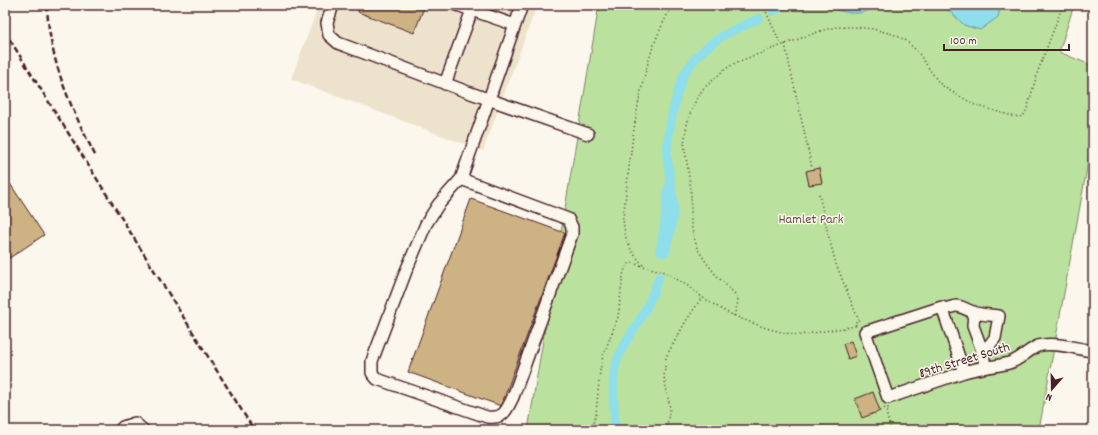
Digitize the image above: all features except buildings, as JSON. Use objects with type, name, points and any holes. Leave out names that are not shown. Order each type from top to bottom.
[{"type":"street","points":[[333,5],[328,23],[328,29],[329,35],[338,43],[488,100],[588,134]]},
{"type":"street","points":[[457,5],[515,25]]},
{"type":"street","points":[[461,179],[568,219],[572,227],[572,234],[513,397],[505,413],[495,418],[486,418],[377,378],[372,373],[372,361],[406,271],[426,224],[438,205],[461,179],[522,5]]},
{"type":"street","points":[[445,84],[472,10]]},
{"type":"street","points":[[943,310],[957,305],[974,312],[999,316],[995,338],[983,353]]},
{"type":"street","points":[[885,400],[865,332],[942,307],[964,372]]},
{"type":"street","points":[[974,312],[973,326],[983,353],[985,366]]},
{"type":"street","name":"89th Street South","points":[[885,400],[964,372],[985,366],[1011,363],[1038,346],[1046,344],[1093,351]]},
{"type":"street","points":[[120,430],[123,427],[135,423],[143,430]]},
{"type":"path","points":[[644,266],[631,252],[624,235],[623,218],[642,85],[652,51],[667,15],[674,5]]},
{"type":"path","points":[[763,5],[781,45]]},
{"type":"path","points":[[734,316],[738,297],[716,275],[697,248],[691,223],[691,190],[685,154],[685,133],[688,119],[696,100],[703,89],[712,80],[737,62],[823,30],[837,27],[873,29],[893,34],[905,40],[917,51],[939,83],[947,89],[976,105],[1020,117],[1025,114],[1027,109],[1038,71],[1063,5]]},
{"type":"path","points":[[785,44],[812,168]]},
{"type":"path","points":[[592,430],[596,414],[600,370],[603,356],[618,317],[625,268],[628,264],[632,263],[665,272],[734,316],[766,328],[800,335],[856,326],[855,322],[859,321],[836,264],[819,194]]},
{"type":"path","points":[[666,430],[670,408],[664,376],[666,357],[682,328],[702,297]]},
{"type":"path","points":[[885,400],[885,409],[888,408],[887,416],[891,430]]},
{"type":"shaded area","points":[[319,5],[537,5],[483,151],[291,79]]},
{"type":"green space","name":"Hamlet Park","points":[[599,5],[1074,5],[1059,52],[1093,66],[1093,135],[1039,430],[528,430]]},
{"type":"water","points":[[824,5],[876,5],[864,12],[851,13]]},
{"type":"water","points":[[943,5],[1001,5],[998,17],[980,30],[964,25]]},
{"type":"waterway","points":[[773,11],[785,5]]},
{"type":"waterway","points":[[665,253],[673,213],[673,199],[667,160],[667,146],[673,111],[679,88],[686,71],[697,56],[716,40],[759,18]]},
{"type":"waterway","points":[[660,251],[665,222],[668,188]]},
{"type":"waterway","points":[[615,430],[613,383],[617,360],[648,305],[659,277]]},
{"type":"railway","points":[[47,5],[52,45],[63,84],[96,157]]},
{"type":"railway","points":[[5,32],[254,430]]}]
